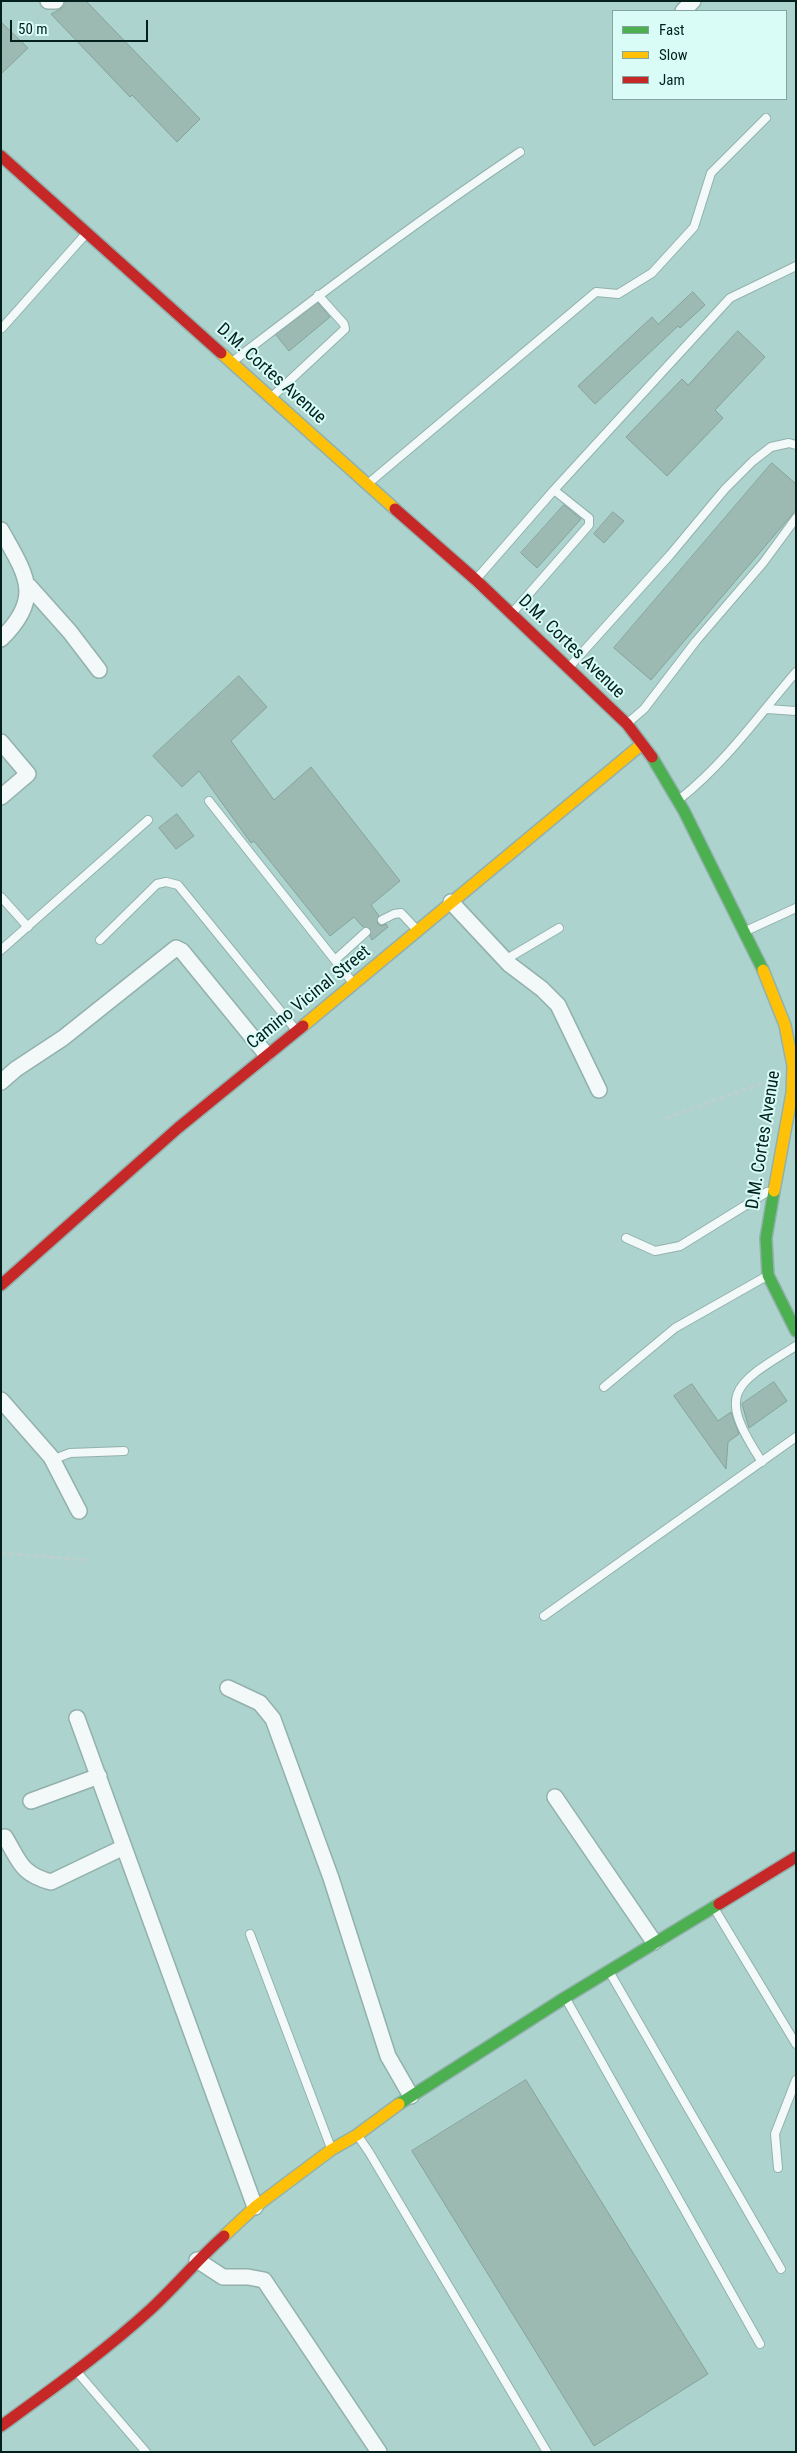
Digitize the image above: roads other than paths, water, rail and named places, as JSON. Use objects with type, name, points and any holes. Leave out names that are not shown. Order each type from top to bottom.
[{"type":"main road","name":"D.M. Cortes Avenue","points":[[1,156],[366,484],[476,580],[626,724],[642,744],[677,800],[744,932],[772,992],[793,1046],[794,1087],[783,1137],[766,1238],[768,1275],[796,1331]]},
{"type":"main road","name":"Camino Vicinal Street","points":[[1,1285],[178,1128],[266,1054],[297,1032],[354,985],[642,744]]},
{"type":"main road","points":[[1,2426],[77,2372],[152,2308],[197,2260],[255,2207],[331,2150],[357,2135],[411,2096],[566,1997],[796,1856]]},
{"type":"street","points":[[48,1],[56,1]]},
{"type":"street","points":[[683,10],[693,1]]},
{"type":"street","points":[[1,530],[23,569],[29,586],[70,632],[99,670]]},
{"type":"street","points":[[1,639],[16,624],[26,604],[29,586]]},
{"type":"street","points":[[1,742],[28,774],[1,797]]},
{"type":"street","points":[[451,902],[505,960],[542,989],[558,1005],[599,1090]]},
{"type":"street","points":[[1,1082],[16,1069],[63,1038],[176,948],[182,950],[266,1054]]},
{"type":"street","points":[[1,1400],[51,1457],[79,1512]]},
{"type":"street","points":[[228,1688],[260,1703],[273,1719],[331,1878],[388,2056],[411,2096]]},
{"type":"street","points":[[77,1718],[255,2207]]},
{"type":"street","points":[[31,1801],[99,1776]]},
{"type":"street","points":[[555,1797],[654,1942]]},
{"type":"street","points":[[5,1837],[24,1870],[34,1878],[51,1882],[124,1847]]},
{"type":"street","points":[[197,2260],[223,2277],[248,2276],[264,2280],[379,2452]]},
{"type":"lane","points":[[366,484],[596,292],[618,294],[652,273],[694,227],[711,173],[766,118]]},
{"type":"lane","points":[[232,362],[318,295],[435,209],[520,152]]},
{"type":"lane","points":[[2,328],[87,233]]},
{"type":"lane","points":[[476,580],[554,490],[730,298],[796,266]]},
{"type":"lane","points":[[270,398],[345,329],[344,324],[318,295]]},
{"type":"lane","points":[[567,668],[586,650],[725,489],[753,461],[770,447],[789,443],[796,444]]},
{"type":"lane","points":[[511,614],[589,525],[589,518],[554,490]]},
{"type":"lane","points":[[626,724],[644,709],[696,641],[763,563],[796,518]]},
{"type":"lane","points":[[677,800],[705,778],[767,709],[796,672]]},
{"type":"lane","points":[[767,709],[796,711]]},
{"type":"lane","points":[[209,801],[354,985]]},
{"type":"lane","points":[[1,950],[148,820]]},
{"type":"lane","points":[[100,940],[157,884],[166,882],[178,884],[297,1032]]},
{"type":"lane","points":[[1,897],[28,927]]},
{"type":"lane","points":[[744,932],[796,908]]},
{"type":"lane","points":[[382,920],[401,913],[418,932]]},
{"type":"lane","points":[[505,960],[559,928]]},
{"type":"lane","points":[[335,960],[366,932]]},
{"type":"lane","points":[[783,1137],[796,1137]]},
{"type":"lane","points":[[626,1238],[655,1251],[680,1246],[774,1188]]},
{"type":"lane","points":[[604,1387],[676,1328],[768,1275]]},
{"type":"lane","points":[[762,1462],[740,1427],[734,1403],[738,1390],[763,1366],[796,1346]]},
{"type":"lane","points":[[544,1616],[796,1438]]},
{"type":"lane","points":[[51,1457],[57,1458],[70,1453],[124,1451]]},
{"type":"lane","points":[[713,1907],[794,2035],[796,2044]]},
{"type":"lane","points":[[250,1934],[331,2150]]},
{"type":"lane","points":[[609,1971],[781,2268]]},
{"type":"lane","points":[[566,1997],[760,2344]]},
{"type":"lane","points":[[778,2168],[775,2134],[796,2080]]},
{"type":"lane","points":[[357,2135],[370,2152],[547,2452]]},
{"type":"lane","points":[[77,2372],[146,2452]]}]
